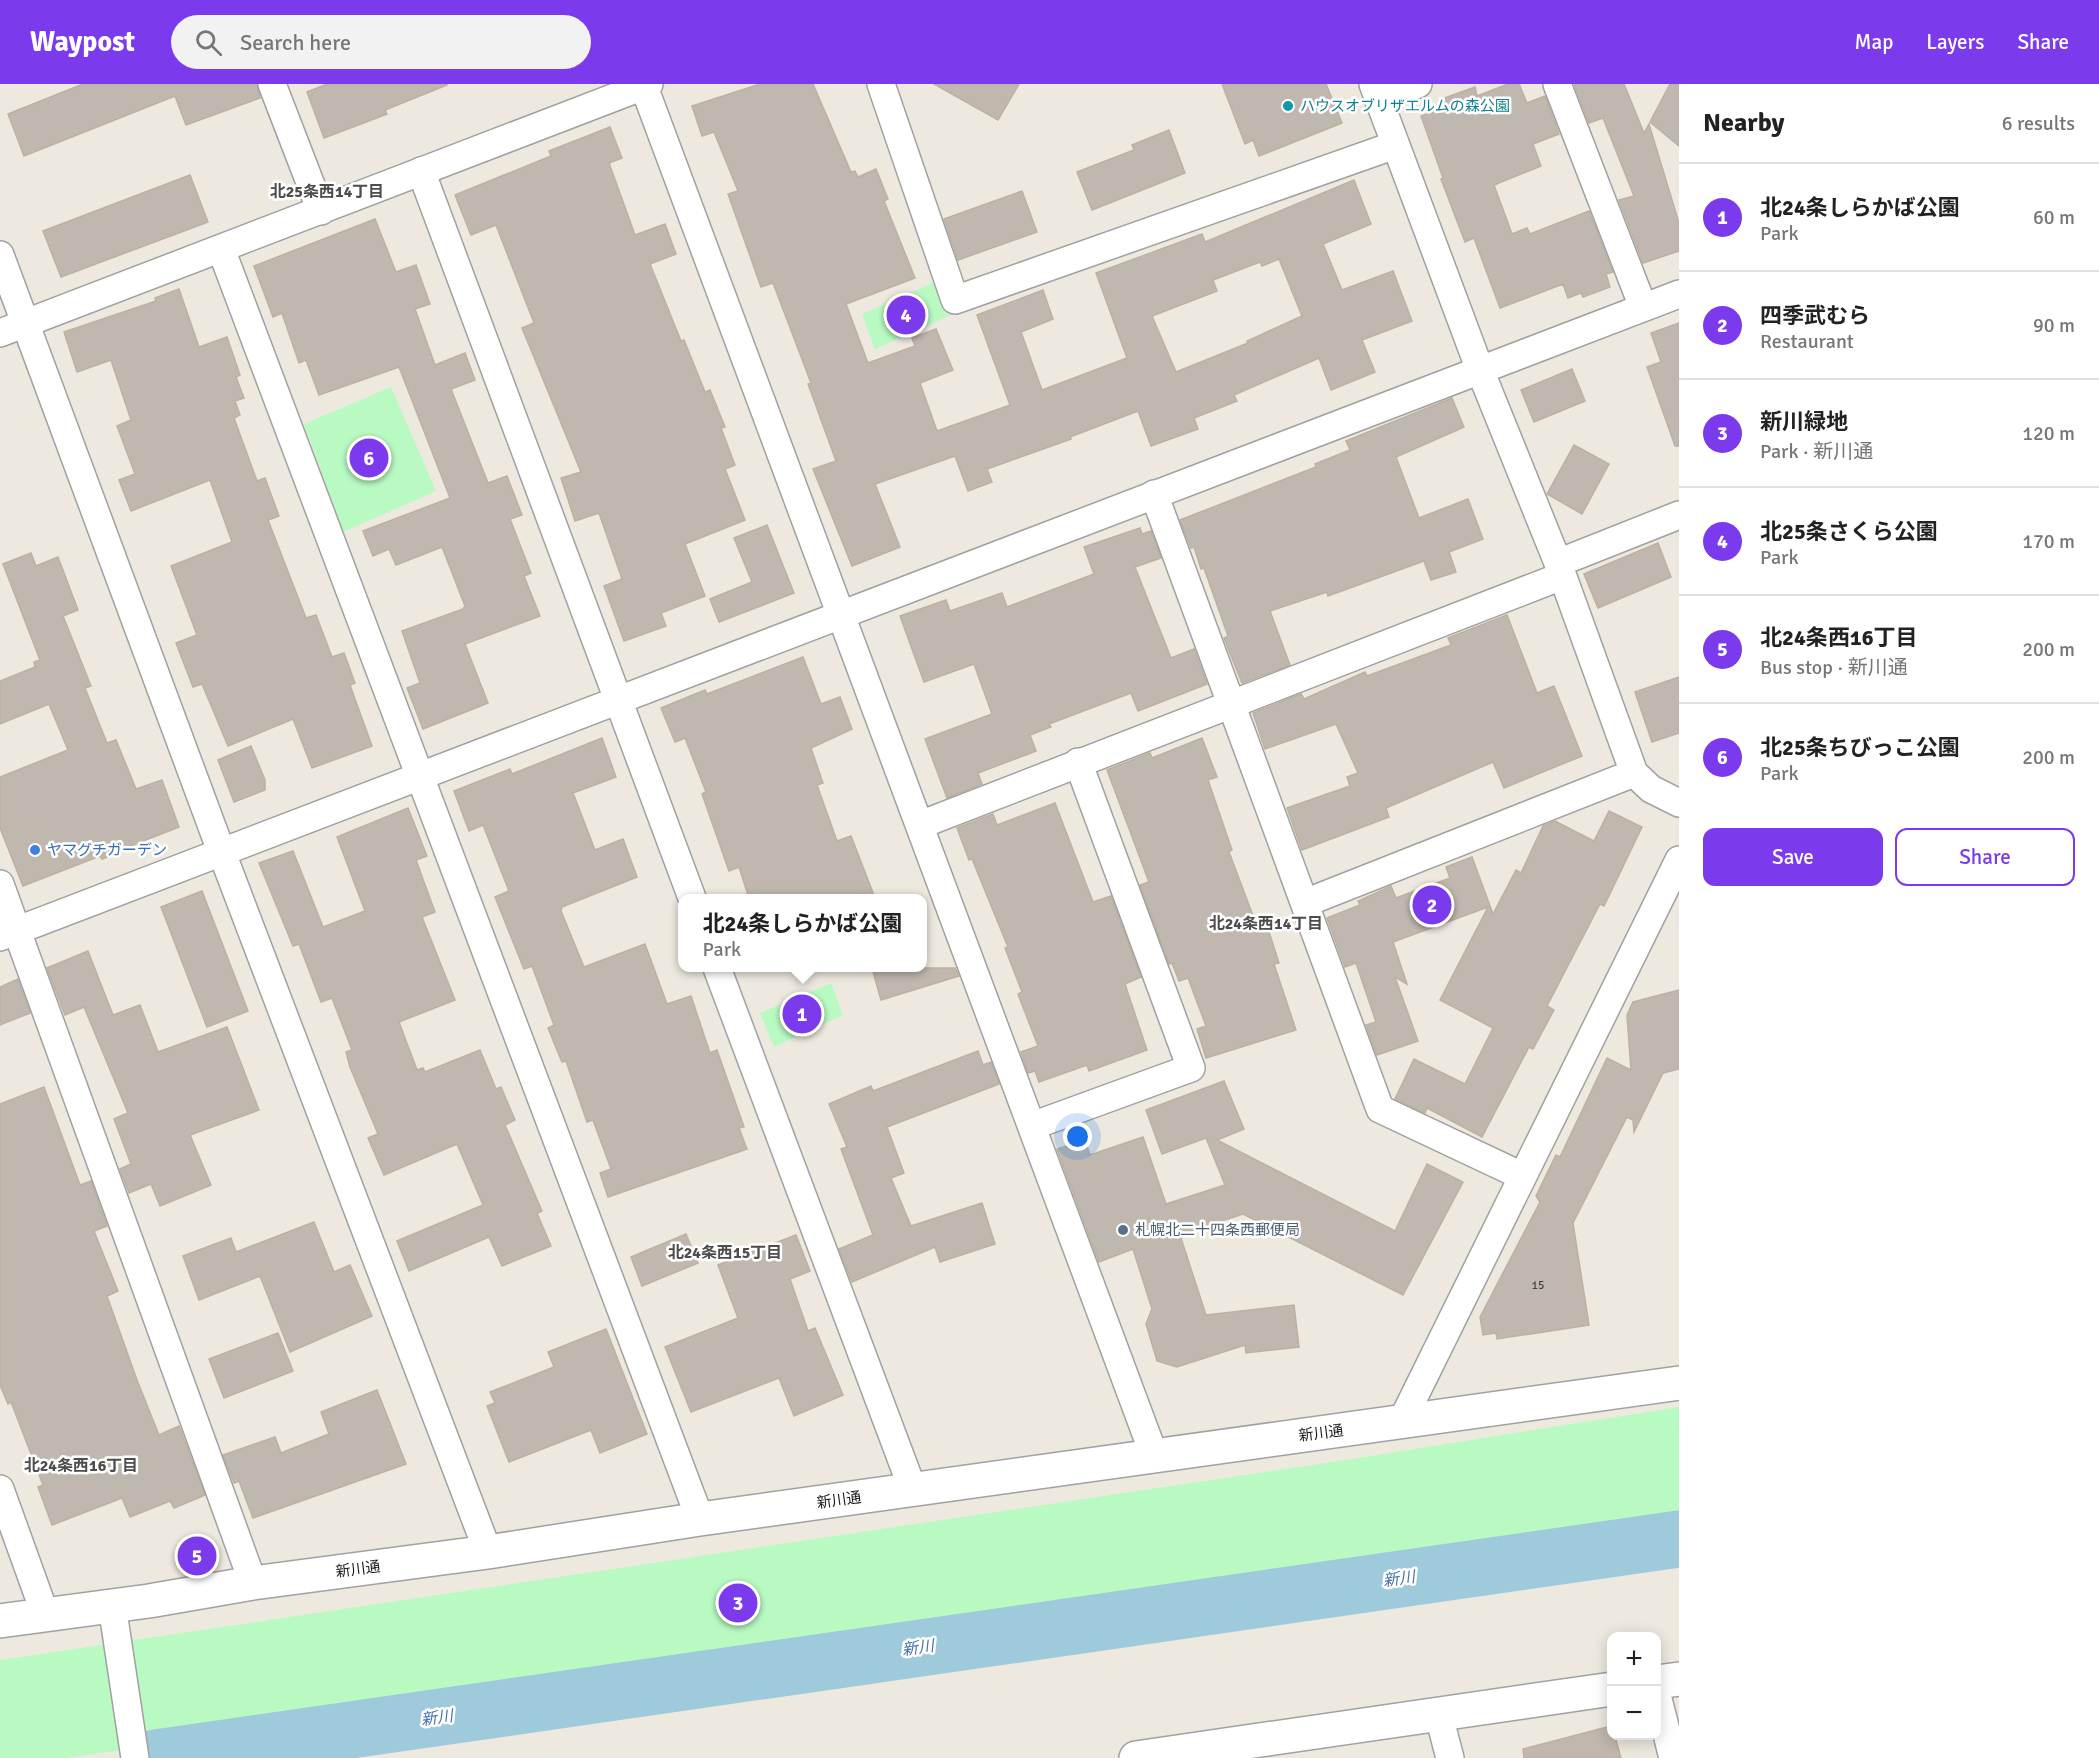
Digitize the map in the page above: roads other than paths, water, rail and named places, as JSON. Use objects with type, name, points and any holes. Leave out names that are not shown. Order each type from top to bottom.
[{"type":"street","points":[[272,84],[321,211]]},
{"type":"street","points":[[881,84],[955,300],[1395,145]]},
{"type":"street","points":[[1418,84],[1376,91],[1480,370],[1560,569],[1634,773],[1651,789],[1679,803]]},
{"type":"street","points":[[1557,84],[1643,307]]},
{"type":"street","points":[[0,333],[645,85],[1154,1455]]},
{"type":"street","points":[[421,171],[690,894]]},
{"type":"street","points":[[221,249],[700,1519]]},
{"type":"street","points":[[0,255],[223,853],[488,1552]]},
{"type":"street","points":[[9,934],[1679,294]]},
{"type":"street","points":[[1154,494],[1380,1109],[1522,1176]]},
{"type":"street","points":[[920,825],[1232,703],[1560,569],[1679,515]]},
{"type":"street","points":[[1032,1126],[1191,1068],[1078,762]]},
{"type":"street","points":[[1305,903],[1634,773]]},
{"type":"street","points":[[1401,1423],[1679,860]]},
{"type":"street","points":[[0,884],[9,934],[253,1583]]},
{"type":"street","points":[[719,972],[913,1490]]},
{"type":"street","name":"新川通","points":[[0,1621],[253,1583],[488,1552],[700,1519],[1679,1383]]},
{"type":"street","points":[[0,1489],[45,1614]]},
{"type":"street","points":[[112,1605],[135,1758]]},
{"type":"street","points":[[1661,1681],[1679,1679]]},
{"type":"street","points":[[1136,1758],[1439,1716],[1607,1690]]},
{"type":"street","points":[[1661,1711],[1673,1758]]},
{"type":"street","points":[[1439,1716],[1450,1758]]},
{"type":"waterway","name":"新川","points":[[156,1758],[1679,1539]]},
{"type":"place","name":"ハウスオブリザエルムの森公園","points":[[1288,106]]},
{"type":"place","name":"北25条さくら公園","points":[[906,315]]},
{"type":"place","name":"北25条ちびっこ公園","points":[[369,458]]},
{"type":"place","name":"ヤマグチガーデン","points":[[35,850]]},
{"type":"place","name":"四季武むら","points":[[1432,905]]},
{"type":"place","name":"北24条しらかば公園","points":[[802,1014]]},
{"type":"place","name":"札幌北二十四条西郵便局","points":[[1123,1230]]},
{"type":"place","name":"北24条西16丁目","points":[[197,1556]]},
{"type":"place","name":"新川緑地","points":[[738,1603]]},
{"type":"district","name":"北25条西14丁目","points":[[327,192]]},
{"type":"district","name":"北24条西14丁目","points":[[1266,924]]},
{"type":"district","name":"北24条西15丁目","points":[[725,1253]]},
{"type":"district","name":"北24条西16丁目","points":[[81,1466]]}]
